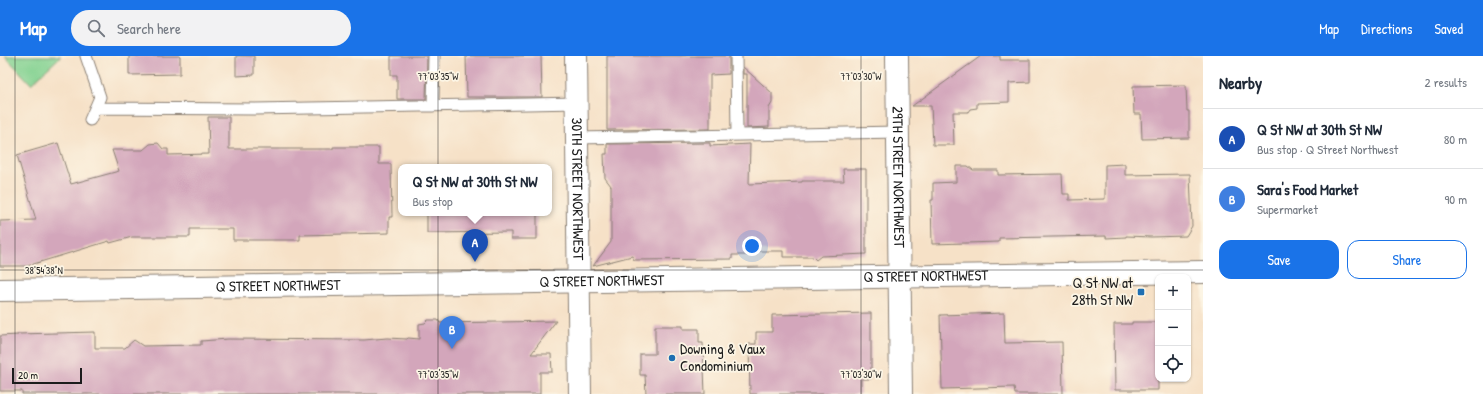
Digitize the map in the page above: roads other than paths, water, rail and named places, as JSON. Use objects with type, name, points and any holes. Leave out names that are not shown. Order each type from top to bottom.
[{"type":"street","name":"30TH STREET NORTHWEST","points":[[576,56],[580,394]]},
{"type":"street","name":"29TH STREET NORTHWEST","points":[[897,56],[901,394]]},
{"type":"street","name":"Q STREET NORTHWEST","points":[[0,290],[1203,272]]},
{"type":"lane","points":[[86,56],[100,97],[90,120]]},
{"type":"lane","points":[[433,106],[434,56]]},
{"type":"lane","points":[[736,56],[736,135]]},
{"type":"lane","points":[[95,108],[255,109],[577,103]]},
{"type":"lane","points":[[577,138],[898,132]]},
{"type":"place","name":"Q St NW at 30th St NW","points":[[475,262]]},
{"type":"place","name":"Q St NW at 28th St NW","points":[[1141,292]]},
{"type":"place","name":"Sara's Food Market","points":[[452,349]]},
{"type":"place","name":"Downing & Vaux Condominium","points":[[672,358]]}]
